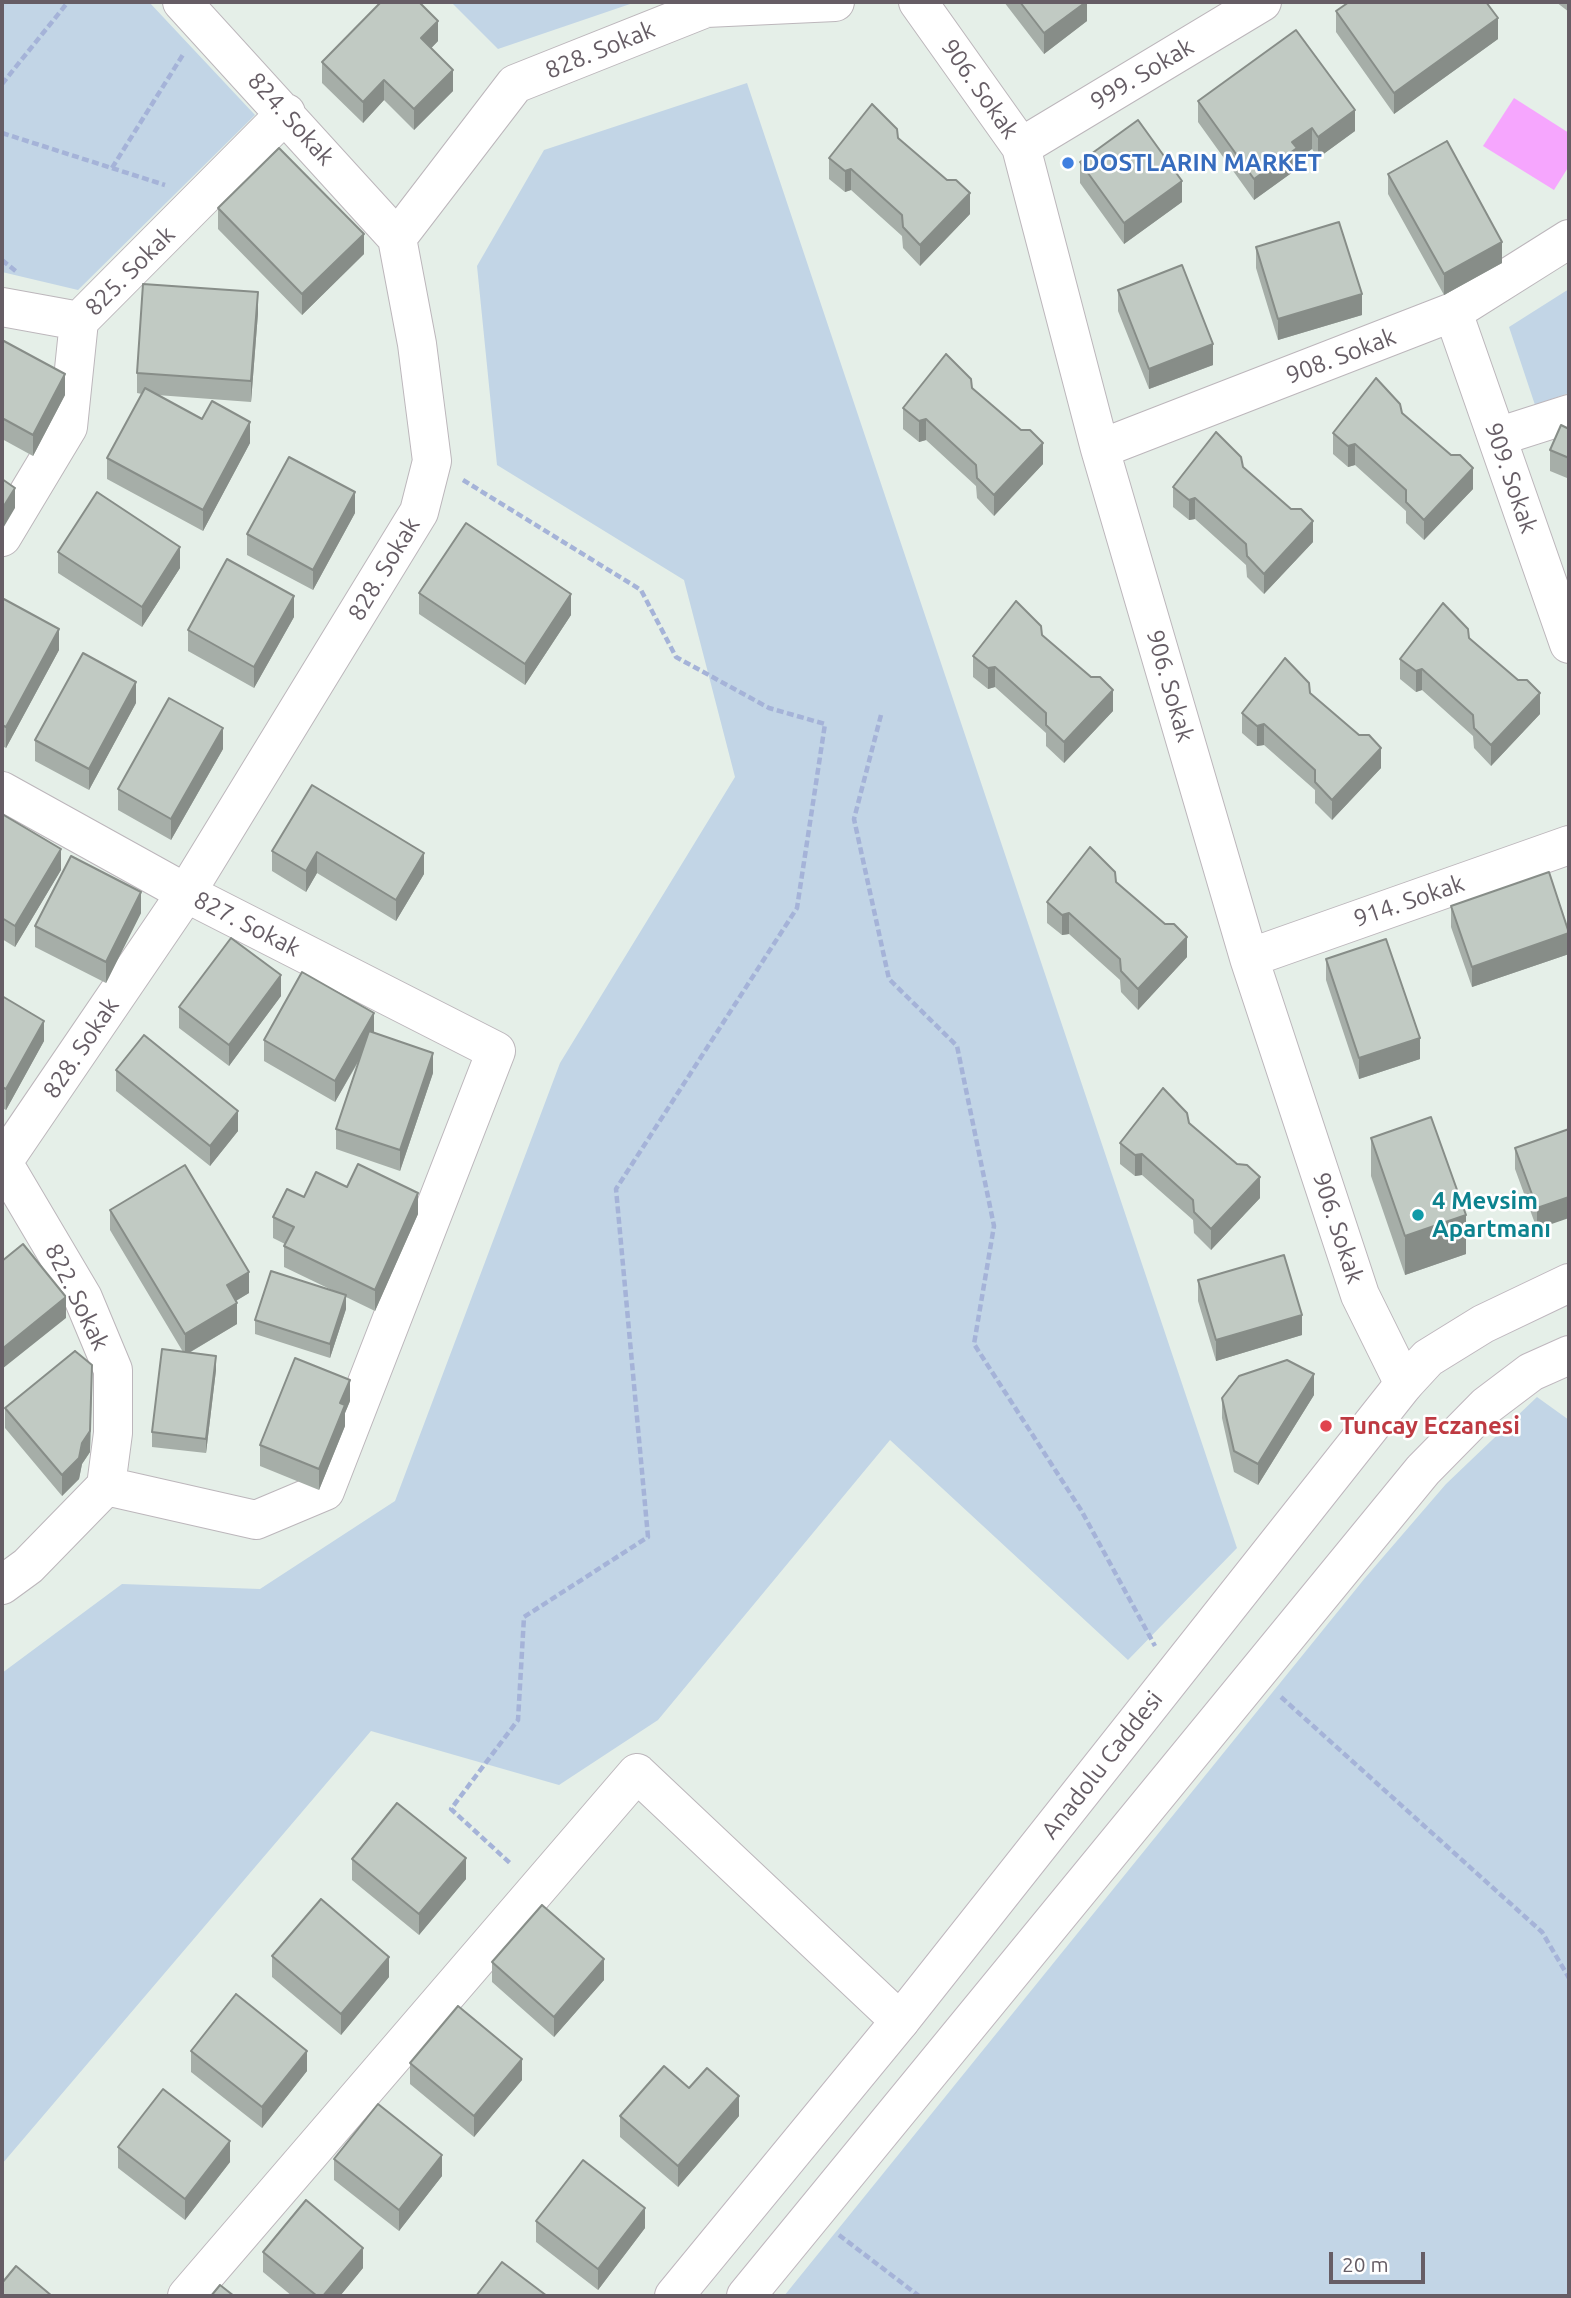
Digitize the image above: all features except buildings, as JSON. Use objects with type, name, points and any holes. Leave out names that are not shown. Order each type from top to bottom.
[{"type":"street","name":"828. Sokak","points":[[2,1162],[186,892],[419,512],[432,461],[417,344],[397,238],[515,84],[706,8],[835,2]]},
{"type":"street","name":"906. Sokak","points":[[919,2],[1021,147],[1100,449],[1249,958],[1360,1295],[1404,1384]]},
{"type":"street","name":"999. Sokak","points":[[1021,147],[1262,2]]},
{"type":"street","name":"824. Sokak","points":[[192,12],[397,238]]},
{"type":"street","name":"825. Sokak","points":[[2,537],[68,427],[79,321],[286,113]]},
{"type":"street","name":"908. Sokak","points":[[1100,449],[1452,312],[1569,239]]},
{"type":"street","points":[[2,307],[79,321]]},
{"type":"street","name":"909. Sokak","points":[[1452,312],[1569,644]]},
{"type":"street","points":[[1497,437],[1569,414]]},
{"type":"street","name":"827. Sokak","points":[[2,791],[186,892],[496,1051],[325,1491],[256,1520],[107,1486]]},
{"type":"street","name":"914. Sokak","points":[[1249,958],[1569,845]]},
{"type":"street","name":"822. Sokak","points":[[2,1162],[83,1298],[113,1370],[113,1433],[107,1486]]},
{"type":"street","name":"Anadolu Caddesi","points":[[674,2296],[900,2021],[1404,1384],[1428,1358],[1472,1331],[1569,1283]]},
{"type":"street","points":[[746,2296],[1423,1470],[1495,1399],[1531,1372],[1569,1355]]},
{"type":"street","points":[[2,1585],[28,1566],[107,1486]]},
{"type":"street","points":[[187,2296],[637,1773],[900,2021]]},
{"type":"path","points":[[2,84],[68,2]]},
{"type":"path","points":[[112,168],[192,12]]},
{"type":"path","points":[[2,132],[203,197]]},
{"type":"path","points":[[432,461],[641,590],[676,657],[769,708],[825,724],[797,908],[617,1189],[648,1537],[524,1618],[518,1720],[452,1809],[538,1889]]},
{"type":"path","points":[[881,715],[854,819],[889,979],[957,1046],[994,1226],[974,1344],[1081,1510],[1172,1677]]},
{"type":"path","points":[[1274,1691],[1542,1932],[1569,1978]]},
{"type":"path","points":[[811,2218],[825,2225],[919,2296]]},
{"type":"shaded area","points":[[2,2],[149,2],[255,115],[78,290],[2,272]]},
{"type":"shaded area","points":[[451,2],[636,2],[498,49]]},
{"type":"shaded area","points":[[747,83],[1237,1548],[1128,1660],[890,1440],[658,1720],[559,1785],[371,1731],[2,2164],[2,1673],[122,1584],[260,1589],[395,1501],[560,1063],[735,777],[684,580],[497,465],[477,266],[544,150]]},
{"type":"shaded area","points":[[1514,98],[1569,133],[1569,166],[1554,190],[1483,146]]},
{"type":"shaded area","points":[[1569,289],[1569,393],[1535,405],[1509,327]]},
{"type":"shaded area","points":[[1537,1397],[1569,1420],[1569,2296],[784,2296],[1365,1578],[1446,1484]]},
{"type":"place","name":"DOSTLARIN MARKET","points":[[1068,163]]},
{"type":"place","name":"4 Mevsim Apartmanı","points":[[1418,1215]]},
{"type":"place","name":"Tuncay Eczanesi","points":[[1326,1426]]}]
